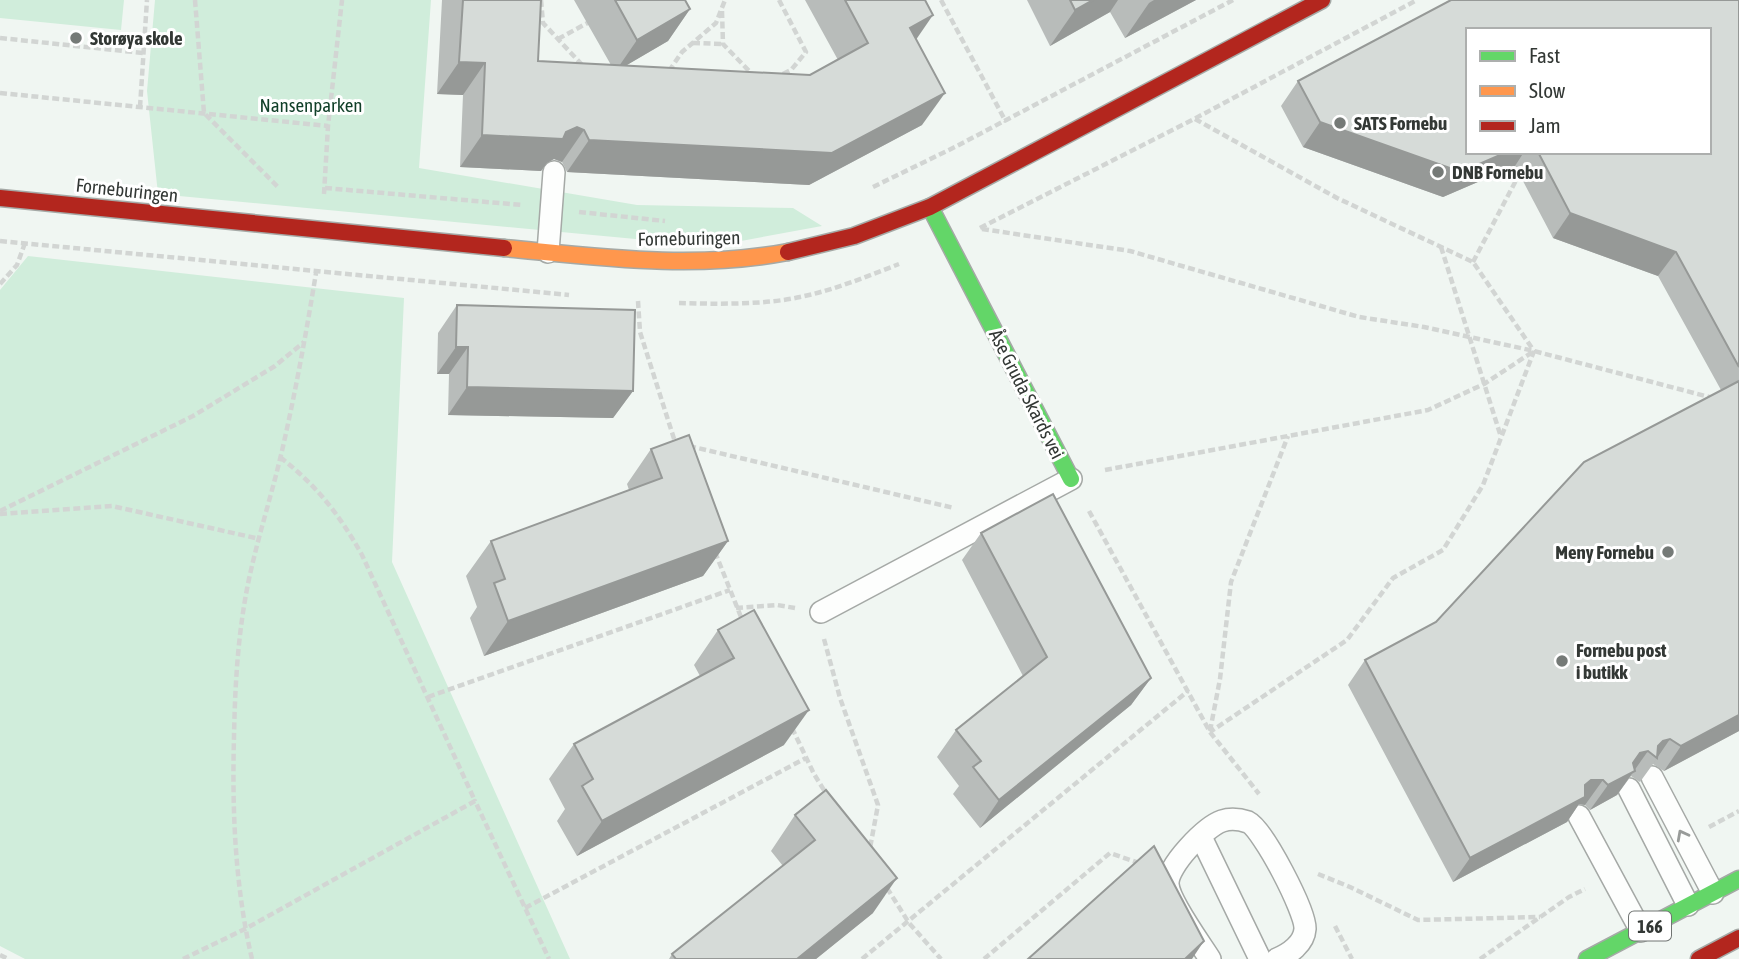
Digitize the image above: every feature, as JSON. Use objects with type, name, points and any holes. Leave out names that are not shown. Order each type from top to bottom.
[{"type":"street","name":"Forneburingen","points":[[0,198],[639,261],[720,261],[792,252],[888,226],[930,207],[1322,0]]},
{"type":"street","name":"Åse Gruda Skards vei","points":[[930,207],[1071,479]]},
{"type":"street","name":"166","points":[[1587,959],[1739,879]]},
{"type":"street","points":[[1699,959],[1739,938]]},
{"type":"lane","points":[[548,253],[554,172]]},
{"type":"lane","name":"Åse Gruda Skards vei","points":[[821,612],[1071,479]]},
{"type":"lane","points":[[1652,777],[1713,893]]},
{"type":"lane","points":[[1629,789],[1688,905]]},
{"type":"lane","points":[[1578,816],[1641,931]]},
{"type":"lane","points":[[1210,959],[1168,886],[1169,873],[1176,861],[1219,822],[1236,818],[1251,824],[1264,838],[1304,915],[1305,932],[1300,942],[1277,959]]},
{"type":"lane","points":[[1201,837],[1260,959]]},
{"type":"path","points":[[140,107],[147,0]]},
{"type":"path","points":[[195,0],[204,113],[283,191]]},
{"type":"path","points":[[252,959],[245,929],[235,846],[236,679],[249,580],[281,457],[304,342],[322,230],[328,126],[342,0]]},
{"type":"path","points":[[541,0],[543,23],[586,70]]},
{"type":"path","points":[[668,73],[682,52],[716,23],[725,0]]},
{"type":"path","points":[[772,80],[791,70],[806,52],[779,0]]},
{"type":"path","points":[[941,0],[1006,120],[1028,154]]},
{"type":"path","points":[[864,191],[1006,120],[1233,0]]},
{"type":"path","points":[[722,7],[723,44],[754,77]]},
{"type":"path","points":[[558,39],[593,20]]},
{"type":"path","points":[[0,38],[143,53]]},
{"type":"path","points":[[693,43],[723,44]]},
{"type":"path","points":[[0,93],[328,126]]},
{"type":"path","points":[[1194,119],[1337,198],[1473,262],[1534,351]]},
{"type":"path","points":[[1473,262],[1524,164]]},
{"type":"path","points":[[325,187],[670,221]]},
{"type":"path","points":[[979,228],[1130,251],[1359,317],[1469,336],[1720,399]]},
{"type":"path","points":[[0,284],[17,265],[25,243]]},
{"type":"path","points":[[1441,247],[1501,438]]},
{"type":"path","points":[[638,301],[640,332],[679,455]]},
{"type":"path","points":[[0,513],[193,416],[275,366],[304,342]]},
{"type":"path","points":[[1259,795],[1210,732],[1071,479],[1121,466],[1428,410],[1484,384],[1534,351]]},
{"type":"path","points":[[1210,732],[1347,640],[1392,578],[1443,550],[1483,485],[1534,351]]},
{"type":"path","points":[[1210,732],[1220,679],[1231,582],[1288,436]]},
{"type":"path","points":[[675,443],[999,519]]},
{"type":"path","points":[[281,457],[309,480],[342,520],[362,555],[549,959]]},
{"type":"path","points":[[0,513],[112,506],[260,539]]},
{"type":"path","points":[[711,541],[748,633]]},
{"type":"path","points":[[428,697],[730,590]]},
{"type":"path","points":[[736,608],[777,605],[821,612],[828,658],[878,805],[868,859]]},
{"type":"path","points":[[862,959],[1188,691]]},
{"type":"path","points":[[789,720],[806,758],[834,806]]},
{"type":"path","points":[[525,908],[806,758]]},
{"type":"path","points":[[183,959],[245,929],[475,801]]},
{"type":"path","points":[[984,959],[1110,853],[1169,873]]},
{"type":"path","points":[[1315,873],[1418,920],[1540,917]]},
{"type":"path","points":[[882,880],[909,923],[941,959]]},
{"type":"path","points":[[1334,925],[1352,959]]},
{"type":"path","points":[[0,955],[8,959]]},
{"type":"green space","points":[[0,0],[124,0],[121,30],[0,18]]},
{"type":"green space","name":"Nansenparken","points":[[155,0],[431,0],[419,168],[637,205],[793,208],[822,226],[741,241],[646,240],[158,194],[147,91]]},
{"type":"green space","points":[[28,256],[404,298],[392,562],[570,959],[25,959],[0,946],[0,290]]},
{"type":"building","points":[[463,0],[541,0],[538,61],[810,75],[868,43],[845,0],[925,0],[933,15],[910,28],[945,93],[832,153],[589,140],[584,130],[577,127],[566,132],[563,139],[482,135],[485,63],[459,62]]},
{"type":"building","points":[[615,0],[685,0],[690,9],[637,40]]},
{"type":"building","points":[[1070,0],[1093,0],[1075,10]]},
{"type":"building","points":[[1451,0],[1739,0],[1739,367],[1676,252],[1570,213],[1539,154],[1711,154],[1711,28],[1466,28],[1466,154],[1502,154],[1461,172],[1320,122],[1298,81]]},
{"type":"building","points":[[457,305],[635,310],[633,391],[467,387],[468,347],[456,347]]},
{"type":"building","points":[[1739,381],[1739,715],[1681,746],[1670,739],[1663,741],[1658,746],[1657,758],[1648,751],[1640,753],[1633,763],[1635,771],[1608,785],[1603,780],[1591,780],[1585,785],[1585,797],[1470,858],[1365,660],[1436,622],[1584,462]]},
{"type":"building","points":[[689,435],[728,541],[508,621],[494,583],[505,579],[491,541],[662,478],[651,449]]},
{"type":"building","points":[[1053,494],[1151,678],[999,800],[973,767],[981,761],[956,730],[1047,657],[981,533]]},
{"type":"building","points":[[754,610],[809,710],[602,821],[582,786],[593,779],[574,744],[734,658],[718,630]]},
{"type":"building","points":[[826,790],[897,878],[797,959],[676,959],[672,954],[815,840],[795,815]]},
{"type":"building","points":[[1154,846],[1204,941],[1185,959],[1028,959]]},
{"type":"traffic: fast","points":[[930,207],[1071,479]]},
{"type":"traffic: fast","points":[[1587,959],[1739,879]]},
{"type":"traffic: slow","points":[[504,248],[611,258],[681,261],[788,252]]},
{"type":"traffic: jam","points":[[788,252],[854,236],[930,207],[1322,0]]},
{"type":"traffic: jam","points":[[0,198],[504,248]]},
{"type":"traffic: jam","points":[[1699,959],[1739,938]]},
{"type":"place","name":"Storøya skole","points":[[76,38]]},
{"type":"place","name":"SATS Fornebu","points":[[1340,123]]},
{"type":"place","name":"DNB Fornebu","points":[[1438,172]]},
{"type":"place","name":"Meny Fornebu","points":[[1668,552]]},
{"type":"place","name":"Fornebu post i butikk","points":[[1562,661]]}]
